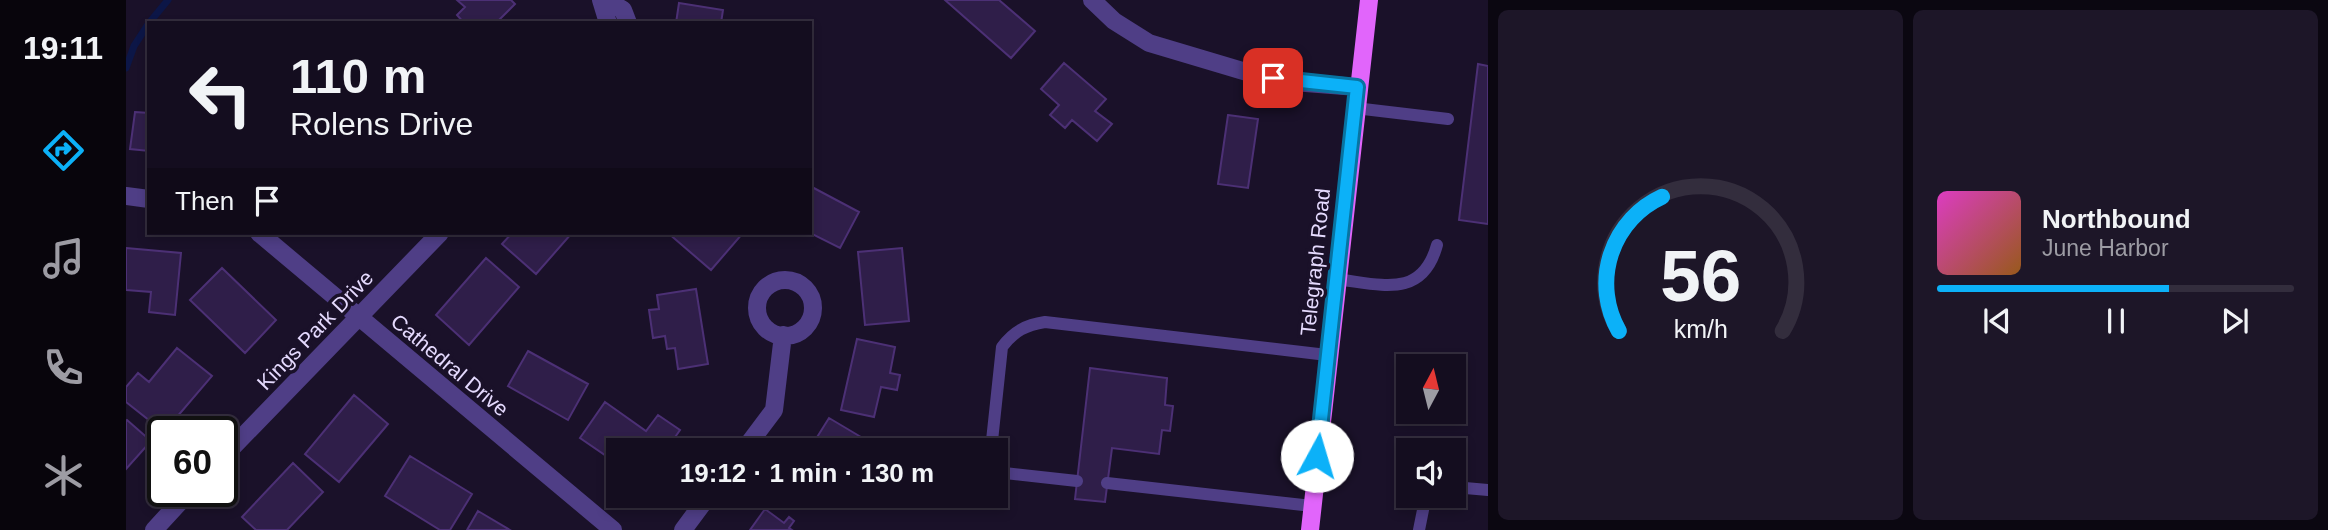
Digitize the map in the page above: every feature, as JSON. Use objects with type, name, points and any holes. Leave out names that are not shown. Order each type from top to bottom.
[{"type":"main road","name":"Telegraph Road","points":[[1310,530],[1335,279],[1369,0]]},
{"type":"street","points":[[601,0],[607,21]]},
{"type":"street","points":[[607,0],[623,9],[627,21]]},
{"type":"street","points":[[1092,0],[1114,21],[1149,43],[1253,74],[1293,82],[1357,87]]},
{"type":"street","points":[[126,196],[147,199]]},
{"type":"street","name":"Cathedral Drive","points":[[262,235],[613,530]]},
{"type":"street","name":"Kings Park Drive","points":[[238,442],[438,235]]},
{"type":"street","points":[[753,438],[774,410],[783,335]]},
{"type":"street","points":[[154,530],[175,507]]},
{"type":"street","points":[[683,530],[699,508]]},
{"type":"lane","points":[[1355,108],[1448,119]]},
{"type":"lane","points":[[1335,279],[1400,286],[1419,278],[1432,264],[1437,245]]},
{"type":"lane","points":[[992,438],[1002,346],[1011,335],[1027,325],[1045,322],[1327,355]]},
{"type":"lane","points":[[1008,473],[1077,481]]},
{"type":"lane","points":[[1107,483],[1312,506]]},
{"type":"lane","points":[[1466,488],[1488,490]]},
{"type":"lane","points":[[1419,530],[1423,508]]},
{"type":"building","points":[[457,0],[511,0],[515,4],[498,21],[462,21],[457,15],[465,7]]},
{"type":"building","points":[[945,0],[999,0],[1035,31],[1011,58]]},
{"type":"building","points":[[679,3],[723,10],[721,21],[676,21]]},
{"type":"building","points":[[1064,63],[1106,99],[1095,111],[1112,124],[1097,141],[1072,120],[1065,128],[1050,115],[1059,105],[1041,89]]},
{"type":"building","points":[[1478,64],[1488,66],[1488,224],[1459,220]]},
{"type":"building","points":[[135,112],[147,113],[147,151],[130,149]]},
{"type":"building","points":[[1228,115],[1258,119],[1248,188],[1218,184]]},
{"type":"building","points":[[812,187],[859,212],[840,248],[812,234]]},
{"type":"building","points":[[510,235],[570,235],[536,274],[502,244]]},
{"type":"building","points":[[670,235],[741,235],[711,270]]},
{"type":"building","points":[[126,248],[181,253],[175,315],[149,312],[151,292],[126,290]]},
{"type":"building","points":[[902,248],[909,321],[865,325],[858,252]]},
{"type":"building","points":[[486,258],[519,287],[469,345],[436,315]]},
{"type":"building","points":[[222,268],[276,320],[245,353],[190,300]]},
{"type":"building","points":[[696,289],[708,364],[678,369],[675,348],[667,349],[665,336],[653,338],[649,310],[659,309],[657,295]]},
{"type":"building","points":[[857,339],[895,347],[890,373],[900,375],[897,390],[881,387],[874,417],[841,410]]},
{"type":"building","points":[[177,348],[212,376],[178,416],[147,416],[147,419],[126,402],[126,387],[138,373],[149,382]]},
{"type":"building","points":[[528,351],[588,384],[568,420],[508,386]]},
{"type":"building","points":[[1090,368],[1167,378],[1165,405],[1173,406],[1170,431],[1162,430],[1159,454],[1112,448],[1105,502],[1075,499]]},
{"type":"building","points":[[354,395],[388,424],[339,482],[305,454]]},
{"type":"building","points":[[605,402],[646,431],[658,415],[680,430],[674,438],[606,438],[606,456],[580,438]]},
{"type":"building","points":[[829,418],[863,438],[816,438]]},
{"type":"building","points":[[126,421],[147,438],[147,445],[126,469]]},
{"type":"building","points":[[410,456],[472,494],[450,530],[440,530],[385,496]]},
{"type":"building","points":[[293,463],[323,492],[287,530],[256,530],[242,517]]},
{"type":"building","points":[[765,509],[784,523],[789,517],[794,521],[789,528],[792,530],[750,530]]},
{"type":"building","points":[[478,511],[510,530],[467,530]]},
{"type":"waterway","points":[[151,21],[168,0]]},
{"type":"waterway","points":[[126,68],[134,46],[147,26]]},
{"type":"route","points":[[1273,78],[1357,87],[1317,456]]}]
